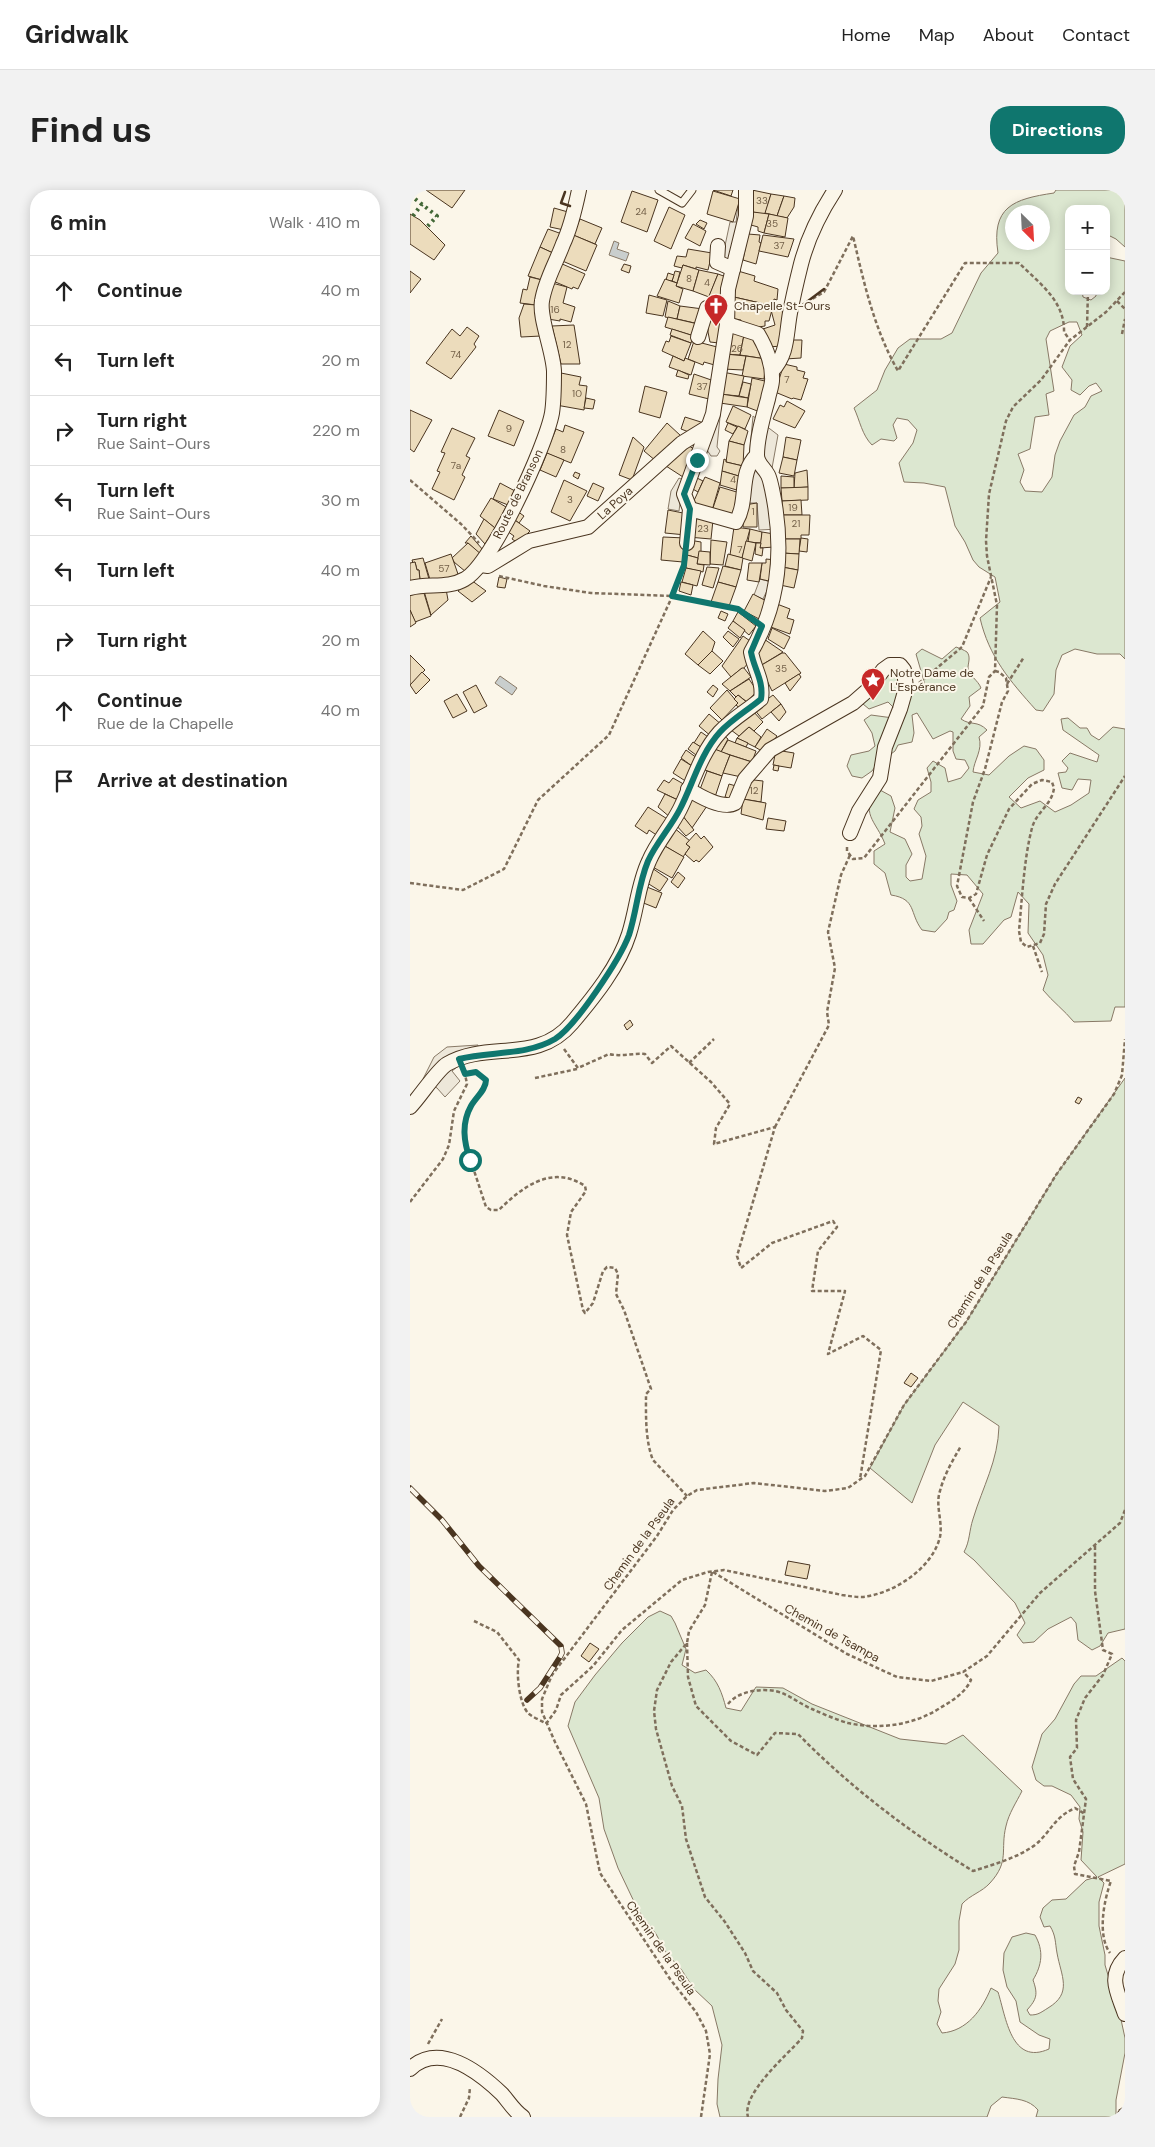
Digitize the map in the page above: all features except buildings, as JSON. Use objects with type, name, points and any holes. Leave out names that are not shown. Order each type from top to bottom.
[{"type":"street","name":"Route de Branson","points":[[481,565],[530,474],[552,413],[554,372],[552,354],[542,313],[542,303],[552,269],[572,222],[579,190]]},
{"type":"street","points":[[687,543],[690,509],[684,494],[708,427],[719,381],[727,324],[728,289],[746,216],[746,190]]},
{"type":"street","points":[[772,371],[777,366],[786,347],[789,315],[805,252],[816,223],[835,190]]},
{"type":"street","points":[[718,246],[717,262],[733,269]]},
{"type":"street","points":[[698,337],[707,308],[727,308]]},
{"type":"street","points":[[410,1108],[441,1069],[459,1059],[479,1054],[532,1048],[556,1038],[573,1022],[608,974],[620,954],[628,936],[640,886],[649,860],[680,810],[709,746],[720,732],[761,699],[763,689],[751,652],[772,603],[778,577],[778,542],[776,511],[770,484],[767,473],[758,462],[757,454],[764,413],[773,378],[765,346],[758,334],[727,324]]},
{"type":"street","name":"La Poya","points":[[481,565],[488,566],[529,542],[588,527],[676,448],[708,427]]},
{"type":"street","points":[[690,509],[736,522],[742,502],[744,480],[749,462],[757,454]]},
{"type":"street","points":[[410,588],[454,584],[475,572],[481,565]]},
{"type":"street","points":[[688,789],[698,796],[731,805],[735,803],[745,779],[770,750],[853,704],[869,689],[882,670],[890,665],[900,665],[904,670],[906,688],[885,747],[880,778],[859,811],[850,833]]},
{"type":"street","points":[[1122,1961],[1115,1971],[1114,1978],[1125,2014]]},
{"type":"street","points":[[410,2069],[428,2058],[450,2059],[470,2070],[500,2093],[523,2117]]},
{"type":"lane","points":[[659,190],[682,203],[692,190]]},
{"type":"path","points":[[801,306],[824,292],[854,236],[870,308],[885,349],[898,371],[965,263],[1019,263],[1056,300],[1064,324],[1064,332],[1070,340]]},
{"type":"path","points":[[850,833],[847,851],[853,859],[864,858],[983,706],[989,678],[995,671],[997,605],[986,541],[989,494],[1006,421],[1013,407],[1042,380],[1070,340],[1117,301],[1125,292]]},
{"type":"path","points":[[1087,327],[1088,295]]},
{"type":"path","points":[[1117,301],[1125,309]]},
{"type":"path","points":[[1122,334],[1125,319]]},
{"type":"path","points":[[410,480],[462,524],[488,552]]},
{"type":"path","points":[[410,883],[463,890],[504,868],[538,800],[609,735],[672,596],[684,565],[687,543]]},
{"type":"path","points":[[481,565],[496,575],[560,588],[610,594],[672,596],[738,609],[762,626]]},
{"type":"path","points":[[906,688],[918,684],[962,647],[992,575]]},
{"type":"path","points":[[1007,684],[1024,658]]},
{"type":"path","points":[[995,671],[1006,678],[1008,691],[1002,702],[985,769],[973,802],[956,886],[962,897],[970,898],[976,894],[987,855],[1009,809],[1032,784],[1042,780],[1052,782],[1054,788],[1049,803],[1042,809],[1032,826],[1019,931],[1021,942],[1027,947],[1040,943],[1044,934],[1046,904],[1055,884],[1125,776]]},
{"type":"path","points":[[850,855],[841,875],[828,932],[836,968],[827,1012],[829,1025],[776,1126],[737,1256],[741,1268],[772,1243],[833,1221],[837,1228],[818,1251],[812,1292],[845,1290],[828,1354],[863,1336],[882,1350],[860,1480]]},
{"type":"path","points":[[970,898],[984,921]]},
{"type":"path","points":[[1033,946],[1042,972]]},
{"type":"path","points":[[556,1038],[578,1068]]},
{"type":"path","name":"Chemin de la Pseula","points":[[701,2117],[701,2102],[710,2054],[706,2030],[696,2012],[670,1979],[600,1873],[586,1804],[546,1724],[542,1699],[552,1675],[657,1536],[673,1510],[687,1496],[697,1490],[754,1483],[825,1491],[848,1488],[860,1480],[870,1468],[904,1405],[966,1322],[1056,1175],[1114,1094],[1124,1068],[1125,1038]]},
{"type":"path","points":[[689,1064],[714,1039]]},
{"type":"path","points":[[535,1078],[578,1068],[609,1054],[620,1057],[631,1053],[645,1054],[652,1063],[671,1046],[689,1064],[712,1082],[730,1104],[716,1128],[714,1144],[776,1126]]},
{"type":"path","points":[[410,1202],[443,1159],[449,1145],[454,1111],[467,1084],[459,1059]]},
{"type":"path","points":[[465,1074],[476,1072],[486,1080],[486,1085],[470,1107],[464,1124],[465,1143],[486,1207],[491,1210],[498,1210],[519,1190],[541,1180],[564,1179],[579,1182],[585,1186],[586,1191],[571,1212],[567,1235],[583,1310],[586,1313],[593,1303],[599,1291],[603,1271],[607,1267],[615,1268],[618,1274],[616,1294],[624,1310],[651,1389],[646,1394],[646,1418],[651,1454],[654,1460],[687,1496]]},
{"type":"path","points":[[474,1621],[497,1632],[519,1660],[516,1671],[522,1703],[529,1714],[546,1724],[556,1710],[561,1695],[593,1666],[622,1630],[682,1580],[724,1570],[842,1595],[861,1597],[887,1590],[912,1574],[925,1564],[940,1538],[939,1491],[960,1446]]},
{"type":"path","name":"Chemin de Tsampa","points":[[712,1572],[846,1654],[897,1677],[930,1681],[963,1672],[986,1656],[1040,1594],[1120,1523],[1125,1510]]},
{"type":"path","points":[[1095,1546],[1095,1591],[1103,1650],[1112,1654],[1103,1675],[1085,1698],[1076,1720],[1077,1748],[1070,1758],[1073,1779],[1086,1799],[1079,1852],[1074,1866],[1075,1874],[1111,1881],[1104,1900],[1102,1925],[1108,1951],[1122,1961]]},
{"type":"path","points":[[712,1572],[705,1605],[689,1630],[687,1643],[688,1677],[696,1706],[731,1741],[757,1755],[775,1733],[798,1734],[832,1769],[876,1804],[928,1844],[973,1871],[1010,1859],[1036,1844],[1062,1814],[1075,1808],[1085,1814]]},
{"type":"path","points":[[687,1643],[672,1662],[657,1690],[654,1711],[656,1729],[672,1786],[682,1806],[686,1839],[705,1897],[725,1922],[745,1953],[753,1971],[777,1993],[786,2010],[803,2031],[802,2038],[763,2080],[750,2098],[746,2111],[748,2117]]},
{"type":"path","points":[[728,1704],[733,1698],[746,1693],[765,1690],[781,1693],[813,1710],[848,1722],[880,1727],[926,1718],[954,1700],[971,1680],[963,1672]]},
{"type":"path","points":[[428,2058],[426,2050],[429,2040],[442,2019]]},
{"type":"path","points":[[460,2117],[469,2098],[470,2070]]},
{"type":"green space","points":[[1056,190],[1125,190],[1125,247],[1110,236],[1110,205],[1065,205],[1065,295],[1083,295],[1083,297],[1091,300],[1096,295],[1110,295],[1110,258],[1125,261],[1125,659],[1120,654],[1097,654],[1075,649],[1062,655],[1056,670],[1054,694],[1043,711],[1036,710],[1018,689],[1002,668],[989,645],[980,618],[1000,602],[995,577],[979,567],[973,560],[955,526],[945,487],[904,482],[899,463],[913,443],[917,430],[908,420],[897,418],[893,425],[897,438],[894,441],[881,439],[872,445],[863,432],[854,408],[877,390],[885,370],[898,348],[910,339],[941,339],[952,333],[981,273],[998,253],[998,225],[1005,212],[1005,250],[1050,250],[1050,205],[1012,205],[1027,198],[1054,193]],"holes":[[[1069,322],[1077,322],[1082,335],[1070,346],[1062,367],[1072,380],[1071,390],[1080,395],[1089,386],[1096,383],[1102,391],[1091,396],[1085,407],[1074,415],[1055,455],[1052,477],[1042,492],[1025,491],[1020,482],[1024,470],[1018,454],[1030,449],[1035,417],[1049,415],[1046,394],[1054,391],[1046,339],[1050,331]]]},
{"type":"green space","points":[[956,647],[967,652],[969,671],[981,688],[969,697],[970,706],[961,719],[980,725],[987,730],[979,737],[980,746],[973,772],[989,775],[1009,756],[1024,746],[1036,749],[1044,760],[1044,770],[1028,778],[1009,797],[1021,808],[1040,801],[1055,812],[1071,805],[1089,793],[1091,780],[1078,779],[1072,790],[1062,788],[1058,773],[1066,772],[1068,768],[1062,761],[1070,753],[1097,762],[1099,755],[1063,730],[1061,719],[1068,718],[1080,728],[1087,728],[1091,735],[1099,740],[1113,727],[1125,729],[1125,1007],[1115,1007],[1111,1021],[1074,1022],[1043,990],[1048,975],[1043,955],[1028,933],[1029,904],[1018,892],[1011,917],[1004,920],[983,944],[971,944],[969,930],[983,894],[967,875],[951,874],[951,885],[957,901],[954,910],[949,912],[947,919],[935,932],[922,930],[909,903],[891,895],[885,873],[874,864],[874,851],[885,844],[869,811],[873,797],[880,790],[891,796],[895,808],[890,832],[905,839],[912,854],[906,865],[906,877],[910,881],[922,879],[926,856],[919,834],[922,826],[921,817],[914,809],[918,800],[931,792],[931,782],[927,768],[933,761],[945,768],[948,782],[961,778],[969,768],[965,760],[956,759],[953,751],[953,732],[950,731],[933,739],[917,713],[912,715],[914,733],[912,742],[898,745],[895,751],[862,778],[852,776],[847,766],[851,755],[869,751],[875,746],[872,733],[864,720],[871,715],[893,718],[893,707],[888,702],[869,709],[863,704],[862,700],[887,670],[900,671],[904,683],[912,694],[917,689],[926,688],[916,654],[922,649],[942,659]]},
{"type":"green space","points":[[1125,1078],[1125,1629],[1108,1633],[1100,1646],[1092,1650],[1078,1640],[1076,1623],[1071,1617],[1048,1629],[1034,1642],[1023,1643],[1017,1635],[1025,1623],[1015,1603],[964,1552],[973,1519],[993,1462],[999,1426],[963,1402],[935,1445],[912,1503],[870,1468],[904,1405],[966,1322],[1056,1175]]},
{"type":"green space","points":[[660,1611],[671,1616],[686,1649],[682,1665],[695,1673],[706,1670],[714,1678],[726,1708],[741,1711],[756,1687],[783,1688],[812,1704],[900,1739],[946,1744],[963,1735],[1022,1791],[1007,1821],[1000,1868],[987,1886],[962,1904],[959,1921],[959,1950],[955,1964],[939,1989],[938,2001],[941,2012],[937,2024],[942,2033],[966,2024],[983,2004],[991,1988],[998,1992],[1012,2036],[1018,2045],[1026,2051],[1036,2052],[1049,2049],[1050,2039],[1039,2035],[1020,2022],[1016,2001],[1007,1987],[1003,1970],[1004,1953],[1012,1937],[1026,1933],[1035,1935],[1040,1947],[1041,1958],[1033,1980],[1036,1996],[1027,2010],[1030,2015],[1037,2014],[1056,2002],[1063,1990],[1063,1977],[1053,1933],[1050,1926],[1044,1927],[1040,1917],[1043,1908],[1052,1900],[1066,1899],[1086,1880],[1097,1877],[1081,1860],[1083,1832],[1079,1819],[1080,1807],[1071,1795],[1052,1786],[1044,1786],[1036,1780],[1032,1767],[1042,1734],[1055,1719],[1074,1684],[1081,1676],[1096,1676],[1122,1658],[1125,1661],[1125,1864],[1098,1877],[1104,1883],[1099,1902],[1099,1926],[1105,1955],[1105,1965],[1125,2038],[1125,2053],[1116,2100],[1116,2117],[1036,2117],[1038,2110],[1031,2104],[1022,2100],[1002,2097],[991,2106],[987,2117],[720,2117],[717,2104],[722,2045],[712,2006],[694,1989],[681,1969],[667,1954],[656,1934],[638,1910],[618,1868],[604,1829],[599,1798],[568,1726],[575,1702],[595,1675],[622,1643],[648,1617]]},
{"type":"shaded area","points":[[738,205],[742,206],[733,257],[722,260],[730,222],[736,222]]},
{"type":"shaded area","points":[[614,241],[619,243],[617,249],[629,253],[626,261],[609,255]]},
{"type":"shaded area","points":[[716,407],[721,407],[717,447],[720,451],[717,456],[711,456],[705,447]]},
{"type":"shaded area","points":[[753,416],[778,435],[772,468],[778,497],[779,529],[759,530],[757,503],[745,503]]},
{"type":"shaded area","points":[[679,478],[683,480],[679,511],[668,509],[671,491]]},
{"type":"shaded area","points":[[760,579],[771,582],[763,599],[754,595]]},
{"type":"shaded area","points":[[500,676],[517,688],[512,695],[495,683]]},
{"type":"shaded area","points":[[478,1045],[478,1051],[452,1071],[460,1081],[445,1097],[437,1088],[423,1079],[434,1057],[447,1047]]},
{"type":"railway","points":[[410,1488],[442,1520],[479,1566],[561,1646],[562,1653],[560,1657],[540,1688],[527,1700]]},
{"type":"hedge","points":[[410,195],[437,216],[427,227]]},
{"type":"hedge","points":[[413,216],[422,204]]},
{"type":"wall","points":[[565,192],[561,203],[570,206]]},
{"type":"wall","points":[[800,307],[824,289]]},
{"type":"place","name":"Chapelle St-Ours","points":[[716,327]]},
{"type":"place","name":"Notre Dame de L'Espérance","points":[[873,701]]},
{"type":"route","points":[[470,1160],[465,1143],[464,1124],[470,1107],[486,1085],[486,1080],[476,1072],[465,1074],[459,1059],[479,1054],[544,1045],[564,1032],[573,1022],[608,974],[620,954],[628,936],[640,886],[649,860],[680,810],[709,746],[720,732],[761,699],[763,689],[751,652],[762,626],[738,609],[672,596],[684,565],[690,509],[684,494],[697,460]]}]
